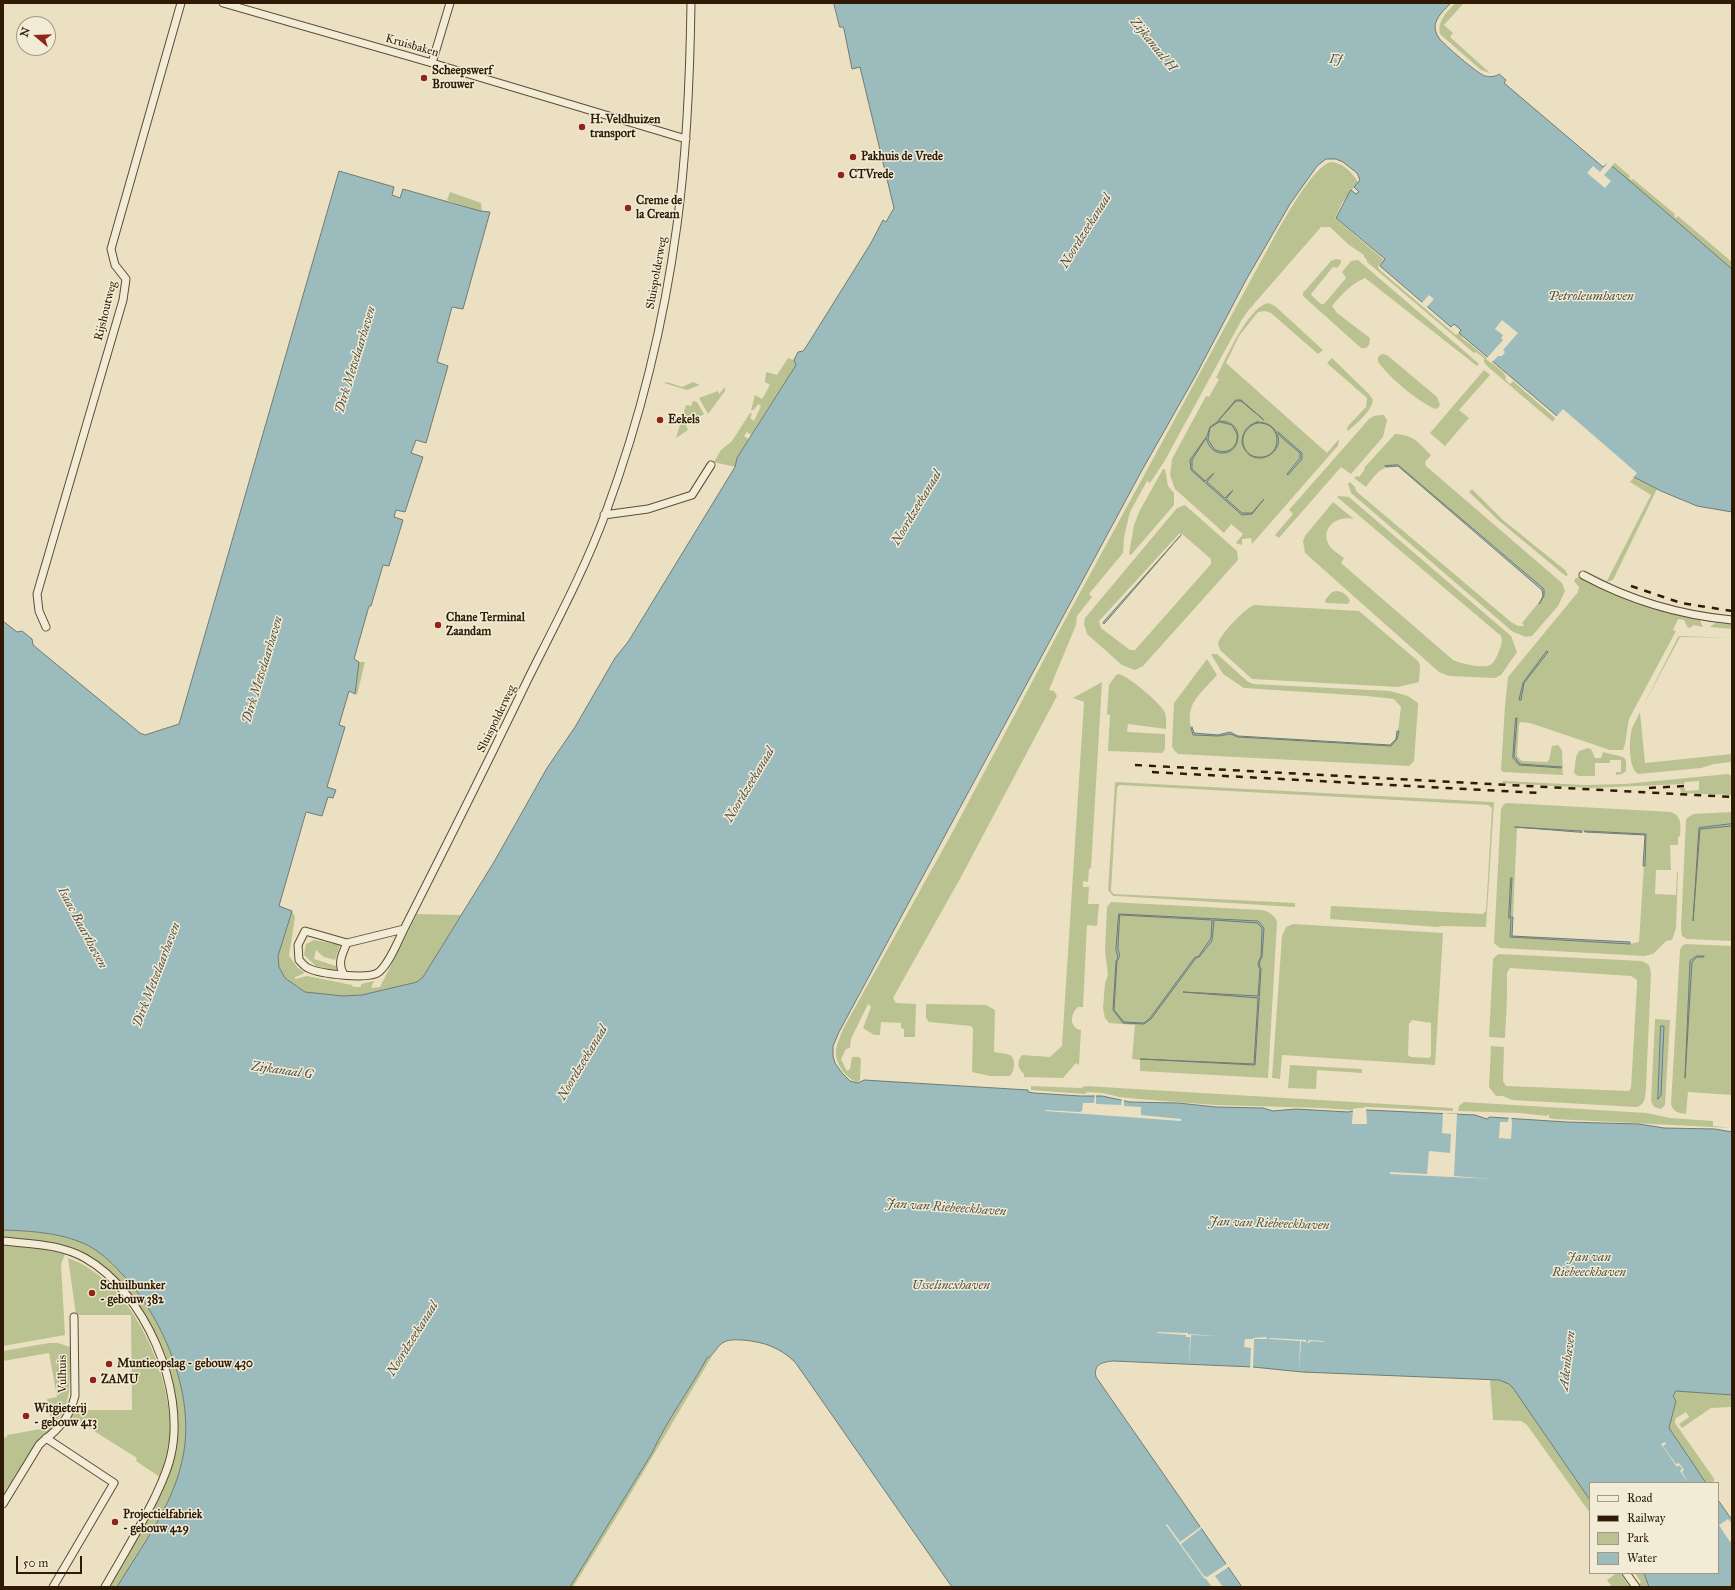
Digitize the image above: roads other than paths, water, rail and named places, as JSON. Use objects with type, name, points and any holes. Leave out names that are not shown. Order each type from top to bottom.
[{"type":"street","name":"Rijshoutweg","points":[[46,627],[39,612],[37,594],[123,300],[126,279],[115,265],[111,249],[181,3]]},
{"type":"street","name":"Kruisbaken","points":[[223,3],[432,63],[686,139]]},
{"type":"street","points":[[432,63],[450,3]]},
{"type":"street","name":"Sluispolderweg","points":[[404,929],[347,943],[305,931],[298,944],[299,960],[308,968],[355,977],[377,974],[384,967],[404,929],[555,626],[582,569],[604,515],[644,388],[654,347],[677,225],[686,139],[689,89],[690,3]]},
{"type":"street","points":[[604,515],[648,509],[692,495],[711,465]]},
{"type":"street","points":[[1583,575],[1612,590],[1656,605],[1732,620]]},
{"type":"street","points":[[344,975],[340,969],[341,957],[347,943]]},
{"type":"street","points":[[3,1241],[46,1245],[66,1250],[96,1265],[110,1276],[121,1288],[150,1332],[168,1378],[173,1401],[174,1424],[172,1454],[164,1477],[148,1510],[105,1587]]},
{"type":"street","name":"Vulhuis","points":[[3,1504],[39,1445],[57,1429],[72,1408],[75,1396],[74,1317]]},
{"type":"street","points":[[46,1438],[114,1482],[53,1587]]},
{"type":"street","points":[[1627,1574],[1636,1587]]},
{"type":"water","points":[[834,3],[1451,3],[1439,16],[1435,26],[1438,36],[1447,46],[1468,65],[1481,74],[1490,77],[1499,74],[1506,80],[1504,83],[1603,167],[1608,163],[1732,269],[1732,512],[1697,506],[1661,491],[1634,477],[1557,416],[1459,333],[1461,330],[1454,324],[1451,327],[1380,266],[1385,259],[1336,218],[1350,191],[1351,190],[1356,194],[1359,192],[1354,187],[1360,180],[1357,173],[1343,162],[1336,159],[1326,159],[1317,166],[1290,204],[1246,280],[1196,375],[1141,472],[839,1032],[833,1046],[835,1063],[850,1081],[858,1083],[864,1080],[1028,1090],[1028,1092],[1034,1093],[1102,1096],[1130,1102],[1263,1108],[1273,1111],[1296,1109],[1348,1112],[1367,1110],[1475,1115],[1487,1119],[1489,1117],[1566,1122],[1639,1124],[1664,1128],[1715,1129],[1732,1132],[1732,1395],[1676,1391],[1673,1396],[1676,1401],[1669,1428],[1705,1482],[1589,1482],[1589,1499],[1513,1388],[1509,1384],[1499,1380],[1302,1372],[1253,1367],[1109,1361],[1097,1366],[1095,1373],[1096,1377],[1242,1587],[952,1587],[795,1362],[771,1346],[751,1341],[734,1340],[726,1341],[721,1344],[710,1357],[707,1358],[664,1429],[652,1453],[570,1587],[117,1587],[155,1526],[171,1494],[182,1461],[185,1437],[185,1412],[181,1387],[174,1362],[164,1337],[152,1314],[138,1293],[116,1267],[104,1256],[81,1242],[37,1232],[3,1230],[3,621],[17,632],[22,631],[32,639],[33,645],[140,733],[145,735],[179,724],[339,171],[394,187],[392,195],[400,198],[403,189],[480,211],[490,212],[463,309],[452,307],[437,362],[448,366],[426,443],[416,440],[411,453],[423,457],[405,512],[396,510],[394,517],[403,520],[389,566],[383,565],[371,606],[369,606],[354,659],[359,662],[355,694],[349,691],[339,725],[345,727],[327,787],[336,790],[333,798],[328,797],[322,816],[306,812],[279,906],[292,911],[278,956],[279,967],[285,978],[305,992],[343,996],[362,995],[417,982],[423,977],[494,862],[547,768],[575,727],[615,658],[628,642],[735,467],[737,458],[796,365],[794,360],[798,352],[803,351],[806,347],[871,243],[883,220],[886,222],[894,208],[860,67],[852,69],[844,29],[843,27],[840,27]]},
{"type":"water","points":[[1236,400],[1241,400],[1264,420],[1241,401],[1236,401],[1218,421],[1228,422],[1232,425],[1220,422],[1210,428],[1208,439],[1214,449],[1219,451],[1227,451],[1234,447],[1231,450],[1225,453],[1217,452],[1213,450],[1206,438],[1192,460],[1192,469],[1205,481],[1214,473],[1207,482],[1225,498],[1233,490],[1226,499],[1242,513],[1252,513],[1264,499],[1252,514],[1242,515],[1191,470],[1190,460],[1207,436],[1210,427],[1217,422]]},
{"type":"water","points":[[1257,422],[1264,423],[1269,425],[1274,429],[1278,437],[1278,445],[1272,452],[1276,447],[1276,434],[1272,428],[1266,424],[1257,423],[1250,427],[1243,437],[1243,445],[1242,443],[1243,436],[1250,425]]},
{"type":"water","points":[[1232,425],[1237,432],[1238,439],[1234,447],[1237,434]]},
{"type":"water","points":[[1278,432],[1302,453],[1302,459],[1288,475],[1287,474],[1300,458],[1300,453],[1281,437]]},
{"type":"water","points":[[1245,449],[1251,455],[1256,457],[1266,456],[1271,454],[1268,456],[1261,458],[1253,457],[1247,452]]},
{"type":"water","points":[[1398,465],[1544,589],[1544,596],[1539,604],[1543,596],[1542,590],[1398,466],[1385,466]]},
{"type":"water","points":[[1181,535],[1104,624],[1103,623]]},
{"type":"water","points":[[1547,651],[1548,652],[1524,683],[1521,700],[1519,700],[1523,683]]},
{"type":"water","points":[[1516,718],[1514,756],[1520,764],[1562,767],[1561,768],[1519,765],[1513,758]]},
{"type":"water","points":[[1192,727],[1194,733],[1218,735],[1230,732],[1238,736],[1390,745],[1396,739],[1397,731],[1399,731],[1397,739],[1391,746],[1238,737],[1230,734],[1219,736],[1193,735]]},
{"type":"water","points":[[1732,824],[1732,826],[1700,829],[1693,921],[1699,828]]},
{"type":"water","points":[[1515,827],[1582,831],[1582,832]]},
{"type":"water","points":[[1585,831],[1646,834],[1645,866],[1643,866],[1645,835]]},
{"type":"water","points":[[1511,878],[1510,917],[1513,917],[1512,936],[1630,942],[1630,944],[1510,937],[1511,919],[1509,918]]},
{"type":"water","points":[[1119,914],[1258,921],[1264,928],[1262,957],[1260,960],[1261,969],[1255,1065],[1140,1059],[1254,1064],[1258,998],[1183,992],[1258,996],[1260,969],[1258,963],[1261,957],[1262,928],[1257,923],[1214,920],[1212,941],[1199,957],[1196,958],[1151,1019],[1144,1024],[1123,1023],[1113,1010],[1116,961],[1118,958],[1116,950]],"holes":[[[1120,915],[1212,920],[1211,938],[1198,957],[1195,957],[1150,1018],[1144,1023],[1124,1022],[1114,1010],[1117,961],[1119,958],[1118,949]]]},
{"type":"water","points":[[1697,956],[1704,957],[1697,957],[1692,962],[1685,1078],[1690,961]]},
{"type":"water","points":[[1661,1026],[1664,1026],[1661,1095],[1658,1099]]},
{"type":"water","points":[[1719,1501],[1732,1520],[1732,1587],[1649,1587],[1644,1574],[1719,1574]]},
{"type":"railway","points":[[1631,586],[1681,603],[1732,611]]},
{"type":"railway","points":[[1135,765],[1732,797]]},
{"type":"railway","points":[[1152,772],[1539,793]]},
{"type":"railway","points":[[1649,788],[1685,786]]},
{"type":"place","name":"Scheepswerf Brouwer","points":[[424,78]]},
{"type":"place","name":"H. Veldhuizen transport","points":[[582,127]]},
{"type":"place","name":"Pakhuis de Vrede","points":[[853,157]]},
{"type":"place","name":"CTVrede","points":[[841,175]]},
{"type":"place","name":"Creme de la Cream","points":[[628,208]]},
{"type":"place","name":"Eekels","points":[[660,420]]},
{"type":"place","name":"Chane Terminal Zaandam","points":[[438,625]]},
{"type":"place","name":"Schuilbunker - gebouw 382","points":[[92,1293]]},
{"type":"place","name":"Muntieopslag - gebouw 430","points":[[109,1364]]},
{"type":"place","name":"ZAMU","points":[[93,1380]]},
{"type":"place","name":"Witgieterij - gebouw 413","points":[[26,1416]]},
{"type":"place","name":"Projectielfabriek - gebouw 429","points":[[115,1522]]},
{"type":"water label","name":"Zijkanaal H","points":[[1153,45]]},
{"type":"water label","name":"IJ","points":[[1336,60]]},
{"type":"water label","name":"Noordzeekanaal","points":[[1086,231]]},
{"type":"water label","name":"Petroleumhaven","points":[[1591,297]]},
{"type":"water label","name":"Dirk Metselaarhaven","points":[[356,360]]},
{"type":"water label","name":"Noordzeekanaal","points":[[917,508]]},
{"type":"water label","name":"Dirk Metselaarhaven","points":[[263,670]]},
{"type":"water label","name":"Noordzeekanaal","points":[[750,785]]},
{"type":"water label","name":"Isaac Baarthaven","points":[[82,928]]},
{"type":"water label","name":"Dirk Metselaarhaven","points":[[157,975]]},
{"type":"water label","name":"Noordzeekanaal","points":[[583,1063]]},
{"type":"water label","name":"Zijkanaal G","points":[[282,1071]]},
{"type":"water label","name":"Jan van Riebeeckhaven","points":[[946,1208]]},
{"type":"water label","name":"Jan van Riebeeckhaven","points":[[1269,1224]]},
{"type":"water label","name":"Jan van Riebeeckhaven","points":[[1589,1266]]},
{"type":"water label","name":"Usselincxhaven","points":[[951,1286]]},
{"type":"water label","name":"Noordzeekanaal","points":[[413,1339]]},
{"type":"water label","name":"Adenhaven","points":[[1568,1361]]}]
